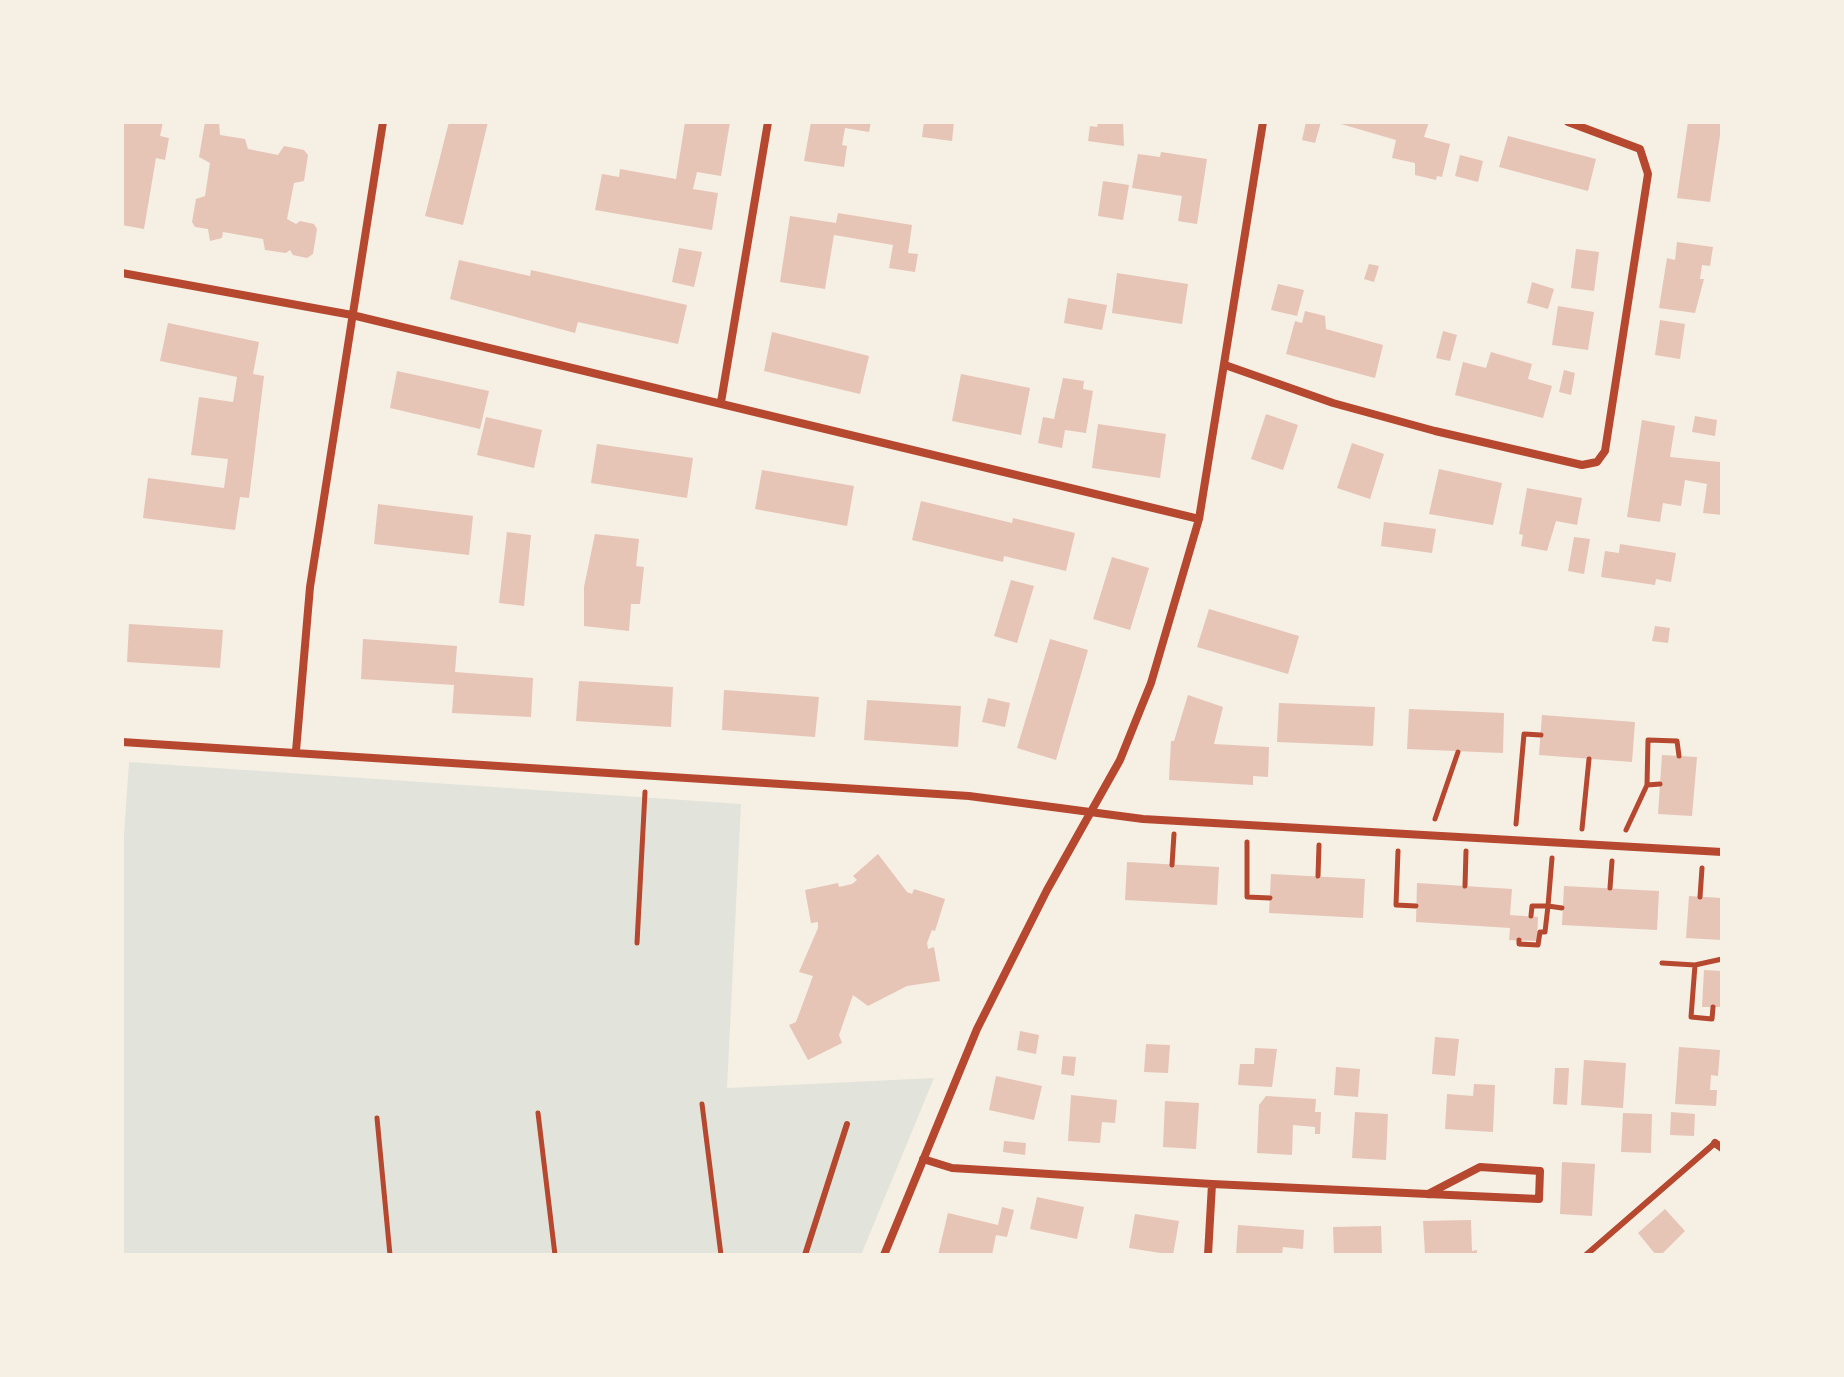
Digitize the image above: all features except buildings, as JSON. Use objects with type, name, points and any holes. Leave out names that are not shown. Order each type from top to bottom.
[{"type":"street","points":[[296,751],[310,587],[383,122]]},
{"type":"street","points":[[721,402],[768,122]]},
{"type":"street","points":[[884,1255],[977,1029],[1120,760],[1147,694],[1199,519],[1263,122]]},
{"type":"street","points":[[1225,365],[1333,403],[1435,431],[1582,465],[1597,462],[1605,451],[1648,174],[1640,149],[1568,122]]},
{"type":"street","points":[[122,273],[352,315],[1199,519]]},
{"type":"street","points":[[122,742],[969,796],[1091,812],[1247,825],[1722,852]]},
{"type":"street","points":[[923,1159],[952,1168],[1212,1184],[1428,1194],[1539,1199],[1540,1171],[1480,1167],[1428,1194]]},
{"type":"street","points":[[1208,1255],[1212,1184]]},
{"type":"lane","points":[[805,1255],[847,1124]]},
{"type":"lane","points":[[1586,1255],[1719,1145]]},
{"type":"path","points":[[1514,840],[1524,734],[1541,735]]},
{"type":"path","points":[[1626,846],[1627,826],[1647,785],[1648,740],[1677,741],[1679,756]]},
{"type":"path","points":[[1434,835],[1435,813],[1458,752]]},
{"type":"path","points":[[1582,844],[1589,759]]},
{"type":"path","points":[[637,943],[645,775]]},
{"type":"path","points":[[1647,785],[1660,784]]},
{"type":"path","points":[[1172,865],[1175,820]]},
{"type":"path","points":[[1247,825],[1247,897],[1270,898]]},
{"type":"path","points":[[1318,876],[1320,829]]},
{"type":"path","points":[[1399,833],[1396,905],[1416,906]]},
{"type":"path","points":[[1465,886],[1467,837]]},
{"type":"path","points":[[1519,940],[1519,944],[1538,945],[1540,932],[1545,932],[1553,842]]},
{"type":"path","points":[[1610,888],[1612,846]]},
{"type":"path","points":[[1700,897],[1703,851]]},
{"type":"path","points":[[1531,916],[1532,906],[1562,908]]},
{"type":"path","points":[[1662,963],[1695,965],[1722,959]]},
{"type":"path","points":[[1695,965],[1691,1017],[1712,1019],[1713,1007]]},
{"type":"path","points":[[702,1104],[721,1255]]},
{"type":"path","points":[[538,1113],[555,1255]]},
{"type":"path","points":[[377,1118],[390,1255]]},
{"type":"shaded area","points":[[129,762],[741,804],[727,1088],[934,1078],[861,1255],[122,1255],[122,863]]}]
